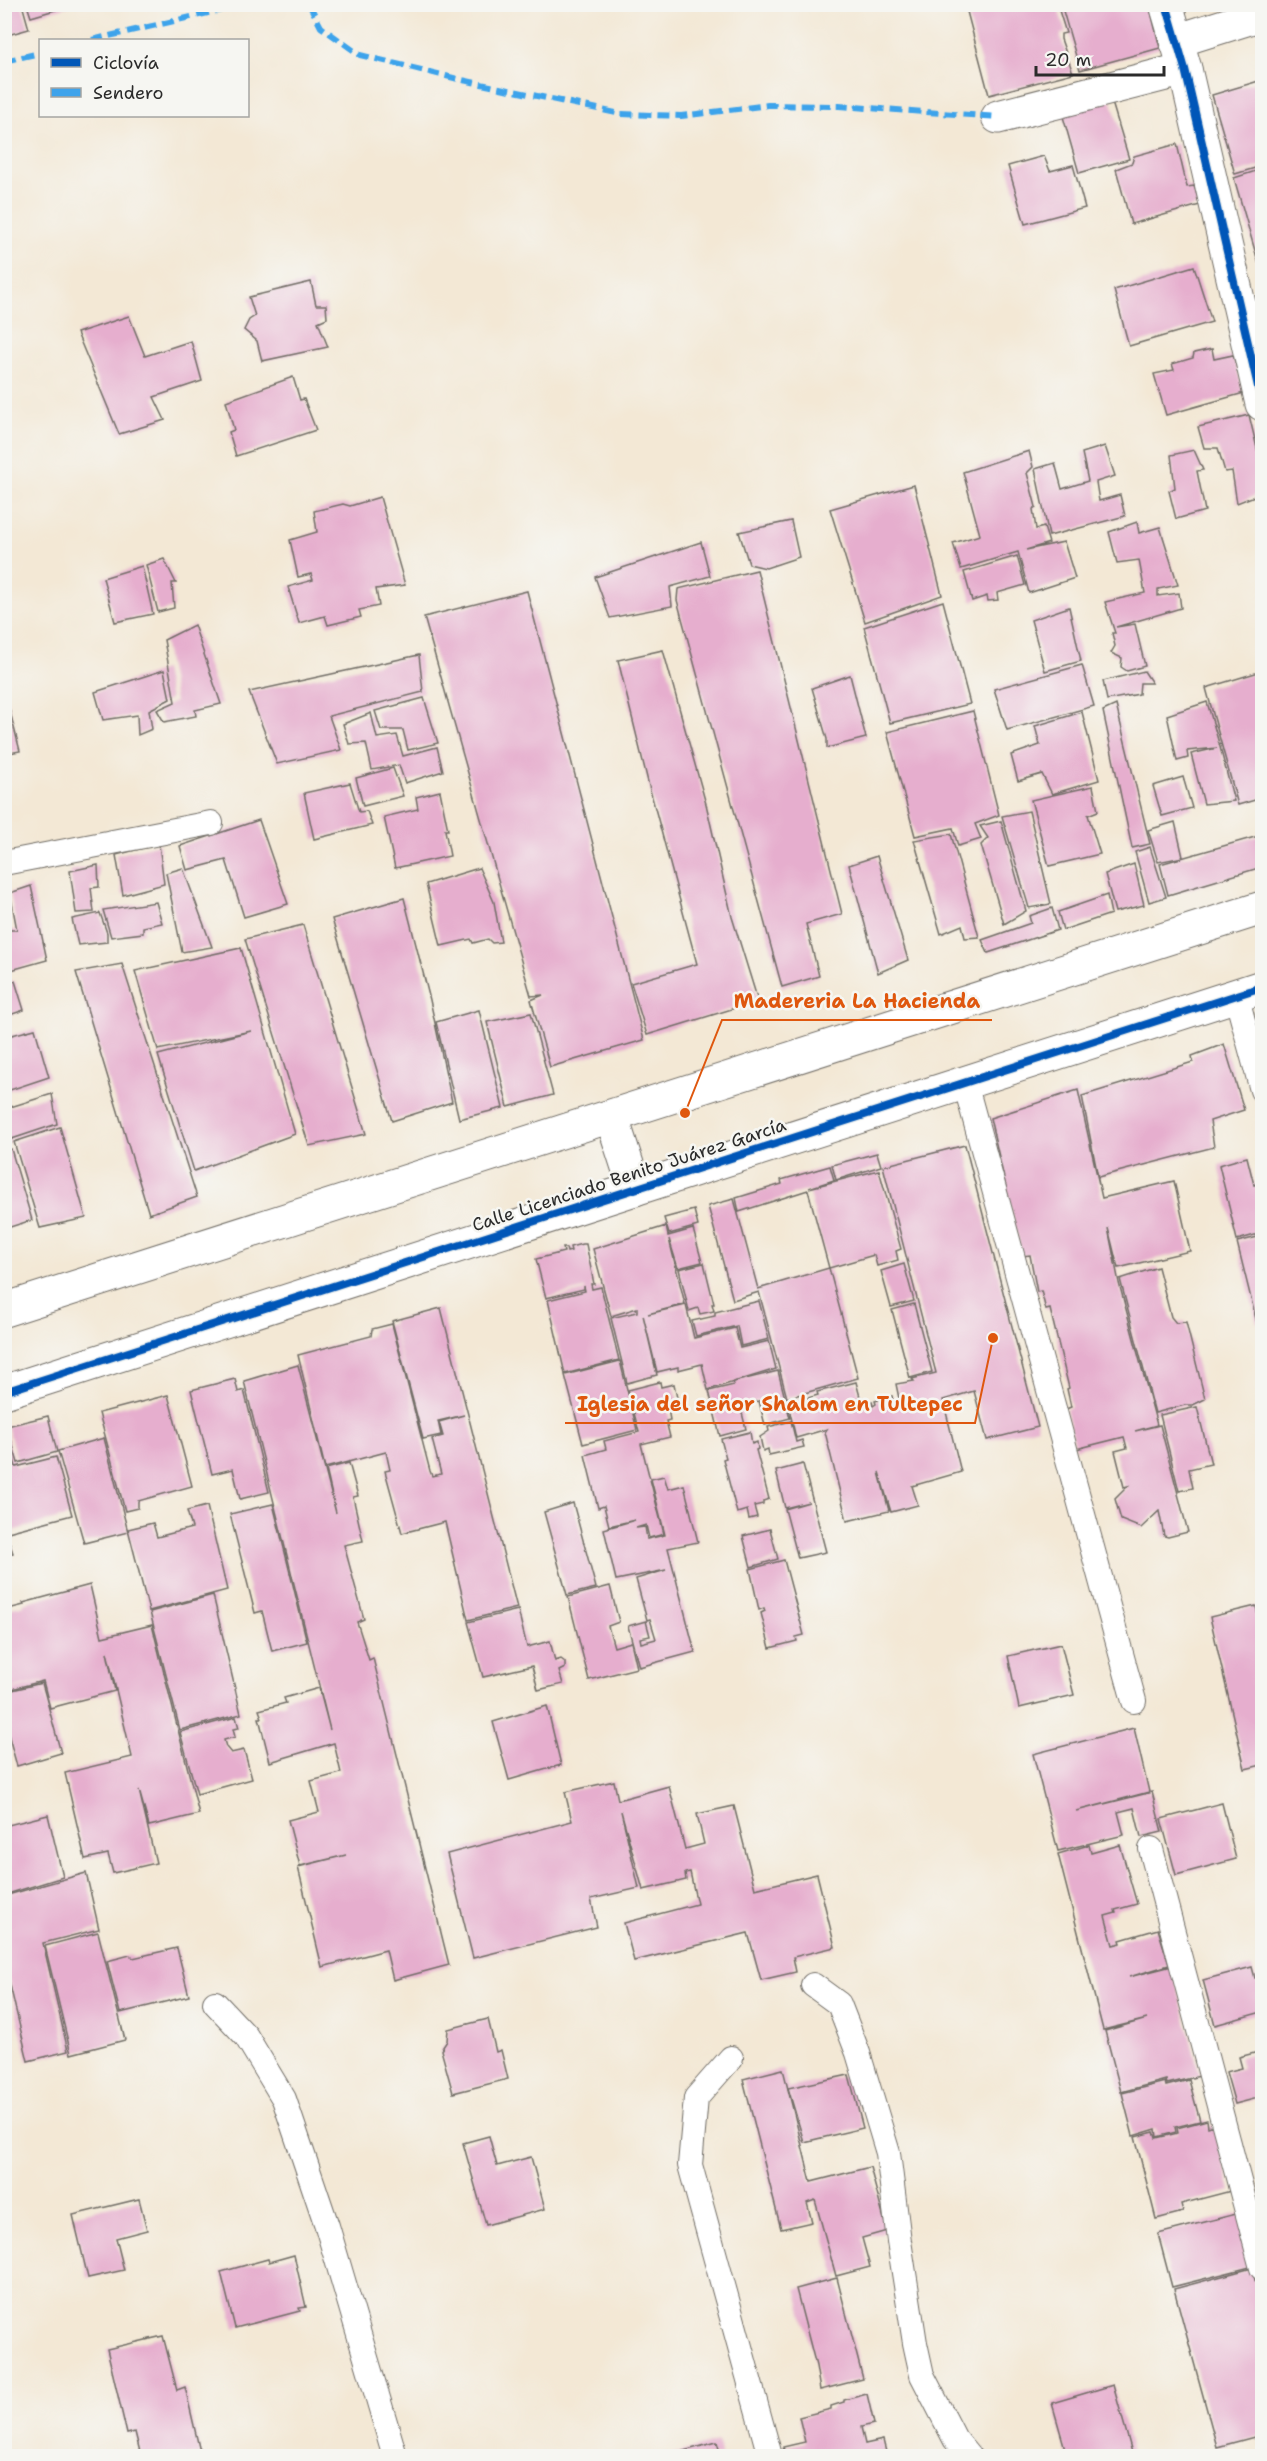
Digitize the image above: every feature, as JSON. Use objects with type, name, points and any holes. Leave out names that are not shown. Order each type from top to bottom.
[{"type":"street","points":[[1166,4],[1263,404]]},
{"type":"street","points":[[998,117],[1180,55],[1263,14]]},
{"type":"street","points":[[4,1310],[612,1118],[1263,908]]},
{"type":"street","name":"Calle Licenciado Benito Juárez García","points":[[4,1392],[1249,991]]},
{"type":"street","points":[[612,1118],[635,1189]]},
{"type":"lane","points":[[4,863],[211,824]]},
{"type":"lane","points":[[1249,991],[1263,1090]]},
{"type":"lane","points":[[965,1083],[1134,1701]]},
{"type":"lane","points":[[1151,1849],[1263,2268]]},
{"type":"lane","points":[[813,1985],[839,2004],[858,2053],[888,2153],[901,2252],[922,2375],[955,2439],[969,2457]]},
{"type":"lane","points":[[215,2003],[246,2036],[284,2099],[327,2226],[395,2457]]},
{"type":"lane","points":[[731,2058],[696,2098],[690,2165],[770,2457]]},
{"type":"building","points":[[4,4],[22,4],[29,29],[4,36]]},
{"type":"building","points":[[965,4],[1057,4],[1066,33],[1061,34],[1061,39],[1073,73],[989,95]]},
{"type":"building","points":[[1061,4],[1149,4],[1160,48],[1080,70]]},
{"type":"building","points":[[27,5],[72,5],[31,17]]},
{"type":"building","points":[[1262,80],[1262,166],[1235,174],[1212,95]]},
{"type":"building","points":[[1111,99],[1129,159],[1079,173],[1062,113]]},
{"type":"building","points":[[1177,144],[1187,187],[1194,186],[1200,205],[1131,224],[1116,169],[1132,163],[1134,156]]},
{"type":"building","points":[[1044,156],[1050,171],[1073,165],[1085,208],[1025,224],[1008,166]]},
{"type":"building","points":[[1262,169],[1262,275],[1234,178]]},
{"type":"building","points":[[1194,266],[1212,322],[1129,346],[1114,290]]},
{"type":"building","points":[[311,282],[316,305],[326,305],[327,318],[318,322],[328,347],[262,361],[257,341],[244,330],[249,320],[255,316],[249,297]]},
{"type":"building","points":[[129,316],[145,356],[191,341],[202,381],[154,397],[165,420],[119,434],[77,333]]},
{"type":"building","points":[[1212,349],[1214,359],[1233,355],[1244,393],[1166,415],[1154,374],[1174,370],[1172,364],[1193,358],[1194,353]]},
{"type":"building","points":[[293,377],[300,400],[304,399],[316,430],[236,456],[229,432],[234,430],[226,401]]},
{"type":"building","points":[[1249,415],[1262,469],[1262,493],[1237,503],[1232,471],[1225,472],[1218,448],[1204,448],[1198,427]]},
{"type":"building","points":[[1105,446],[1115,476],[1096,482],[1099,501],[1120,495],[1125,516],[1049,536],[1035,469],[1055,463],[1062,489],[1088,481],[1082,453]]},
{"type":"building","points":[[1194,450],[1203,470],[1197,471],[1205,511],[1176,519],[1169,491],[1175,488],[1171,455]]},
{"type":"building","points":[[1029,451],[1033,467],[1027,473],[1036,507],[1033,509],[1036,529],[1044,527],[1049,543],[1026,550],[1064,542],[1075,578],[1029,593],[1018,552],[961,569],[953,543],[980,535],[963,472]]},
{"type":"building","points":[[914,485],[942,595],[865,622],[830,509]]},
{"type":"building","points":[[380,497],[405,585],[376,589],[379,606],[359,610],[361,617],[328,625],[325,616],[299,623],[288,587],[313,580],[311,574],[298,577],[290,540],[317,532],[314,511],[343,504],[350,506]]},
{"type":"building","points":[[791,521],[799,557],[766,568],[749,564],[739,532]]},
{"type":"building","points":[[1137,522],[1139,533],[1160,527],[1178,585],[1158,589],[1158,596],[1179,593],[1181,608],[1116,627],[1135,624],[1145,666],[1127,671],[1121,667],[1122,658],[1111,653],[1115,646],[1112,633],[1115,633],[1105,602],[1145,593],[1139,560],[1117,563],[1109,532]]},
{"type":"building","points":[[701,542],[710,576],[670,587],[672,606],[610,618],[595,577]]},
{"type":"building","points":[[1017,556],[1025,585],[997,593],[998,600],[988,601],[987,596],[972,601],[964,572]]},
{"type":"building","points":[[164,559],[176,583],[172,583],[174,608],[158,612],[146,565]]},
{"type":"building","points":[[142,566],[153,614],[115,622],[103,578]]},
{"type":"building","points":[[757,570],[842,914],[806,924],[819,976],[782,987],[677,600],[678,589]]},
{"type":"building","points":[[527,591],[644,1040],[550,1067],[531,1000],[543,995],[531,996],[424,617]]},
{"type":"building","points":[[943,601],[970,704],[890,723],[864,627]]},
{"type":"building","points":[[1069,607],[1081,661],[1045,671],[1031,620]]},
{"type":"building","points":[[194,625],[221,704],[195,710],[196,716],[164,722],[157,710],[175,702],[164,640]]},
{"type":"building","points":[[663,650],[706,804],[732,917],[758,1001],[647,1035],[631,983],[697,964],[618,660]]},
{"type":"building","points":[[419,655],[423,692],[329,716],[341,750],[277,764],[249,692]]},
{"type":"building","points":[[1082,665],[1094,706],[1007,730],[994,689]]},
{"type":"building","points":[[164,670],[170,699],[149,710],[152,729],[138,735],[137,715],[103,720],[95,692]]},
{"type":"building","points":[[1144,671],[1152,683],[1140,683],[1139,694],[1107,700],[1103,681]]},
{"type":"building","points":[[1262,671],[1262,798],[1238,805],[1206,688]]},
{"type":"building","points":[[850,675],[866,738],[827,748],[827,739],[812,688]]},
{"type":"building","points":[[4,688],[20,751],[4,754]]},
{"type":"building","points":[[424,698],[438,743],[408,750],[403,730],[381,730],[375,711]]},
{"type":"building","points":[[1207,702],[1234,801],[1204,804],[1191,754],[1217,748],[1187,751],[1188,758],[1177,761],[1167,715]]},
{"type":"building","points":[[1116,705],[1150,844],[1132,848],[1103,711]]},
{"type":"building","points":[[973,711],[999,815],[975,824],[981,839],[958,846],[953,828],[915,836],[887,732]]},
{"type":"building","points":[[1082,712],[1099,780],[1052,794],[1042,774],[1018,781],[1011,755],[1040,745],[1035,726]]},
{"type":"building","points":[[371,713],[377,738],[397,735],[403,756],[437,747],[443,771],[405,783],[399,765],[372,770],[366,743],[349,744],[343,724]]},
{"type":"building","points":[[393,768],[403,796],[363,806],[356,778]]},
{"type":"building","points":[[1183,777],[1192,808],[1162,816],[1153,786]]},
{"type":"building","points":[[350,783],[359,812],[367,811],[372,825],[314,839],[304,793]]},
{"type":"building","points":[[1093,786],[1098,811],[1088,815],[1100,854],[1049,866],[1031,800]]},
{"type":"building","points":[[440,791],[448,830],[445,830],[450,856],[395,868],[384,817],[418,809],[416,797]]},
{"type":"building","points":[[1029,811],[1051,904],[1029,908],[1002,816]]},
{"type":"building","points":[[259,820],[288,904],[244,917],[226,860],[187,870],[180,846]]},
{"type":"building","points":[[1001,821],[1026,911],[1004,924],[981,845],[988,838],[980,826]]},
{"type":"building","points":[[1175,822],[1183,857],[1158,862],[1148,830]]},
{"type":"building","points":[[951,834],[979,937],[965,938],[962,925],[941,934],[914,840]]},
{"type":"building","points":[[1262,835],[1262,867],[1168,895],[1160,864]]},
{"type":"building","points":[[159,844],[164,884],[123,895],[116,855]]},
{"type":"building","points":[[1150,847],[1166,897],[1149,902],[1135,852]]},
{"type":"building","points":[[877,856],[908,960],[878,973],[849,865]]},
{"type":"building","points":[[1134,864],[1144,905],[1115,912],[1105,874]]},
{"type":"building","points":[[98,865],[99,887],[91,888],[94,912],[76,913],[70,871]]},
{"type":"building","points":[[183,868],[212,947],[182,952],[166,873]]},
{"type":"building","points":[[479,868],[494,902],[501,942],[492,943],[488,939],[473,943],[471,939],[441,946],[426,884]]},
{"type":"building","points":[[31,886],[47,960],[4,972],[4,914],[10,930],[17,930],[10,893]]},
{"type":"building","points":[[1107,895],[1111,914],[1063,930],[1058,912]]},
{"type":"building","points":[[404,898],[430,1000],[452,1102],[392,1121],[332,919]]},
{"type":"building","points":[[156,902],[162,923],[143,927],[143,933],[111,937],[103,910]]},
{"type":"building","points":[[1052,908],[1058,930],[988,953],[982,940],[1031,923],[1029,916]]},
{"type":"building","points":[[100,913],[107,933],[107,942],[78,945],[72,919]]},
{"type":"building","points":[[303,925],[366,1134],[309,1146],[245,939]]},
{"type":"building","points":[[241,948],[295,1134],[194,1171],[158,1055],[251,1031],[158,1050],[135,971]]},
{"type":"building","points":[[122,964],[197,1197],[149,1214],[76,972]]},
{"type":"building","points":[[15,981],[24,1010],[4,1017],[4,983]]},
{"type":"building","points":[[479,1010],[503,1108],[459,1119],[436,1022]]},
{"type":"building","points":[[531,1013],[553,1095],[508,1107],[487,1022]]},
{"type":"building","points":[[35,1029],[49,1077],[4,1092],[4,1037]]},
{"type":"building","points":[[1224,1044],[1244,1110],[1210,1121],[1214,1147],[1098,1177],[1082,1096],[1193,1062],[1192,1056]]},
{"type":"building","points":[[1078,1090],[1102,1198],[1174,1181],[1190,1251],[1118,1268],[1108,1228],[1119,1283],[1157,1425],[1135,1431],[1160,1425],[1188,1532],[1168,1537],[1164,1536],[1159,1511],[1141,1528],[1121,1520],[1115,1499],[1128,1486],[1124,1487],[1115,1451],[1127,1448],[1124,1437],[1076,1449],[1066,1409],[1071,1407],[1067,1389],[1069,1388],[1050,1309],[1046,1310],[1041,1291],[1037,1292],[1030,1255],[1022,1256],[990,1118]]},
{"type":"building","points":[[52,1094],[57,1124],[9,1140],[11,1143],[4,1145],[4,1109]]},
{"type":"building","points":[[60,1127],[86,1218],[40,1228],[14,1142]]},
{"type":"building","points":[[965,1145],[1038,1427],[987,1440],[974,1391],[943,1400],[961,1472],[912,1486],[918,1505],[891,1512],[879,1472],[889,1511],[847,1521],[825,1432],[827,1429],[796,1438],[788,1404],[818,1395],[817,1392],[856,1382],[863,1408],[870,1406],[869,1402],[872,1401],[873,1406],[876,1404],[875,1401],[892,1396],[894,1406],[900,1403],[896,1384],[914,1381],[912,1379],[936,1373],[883,1166]]},
{"type":"building","points":[[11,1149],[32,1220],[4,1229],[4,1152]]},
{"type":"building","points":[[877,1153],[881,1166],[836,1180],[832,1165]]},
{"type":"building","points":[[1247,1157],[1254,1185],[1261,1183],[1262,1233],[1237,1240],[1219,1165]]},
{"type":"building","points":[[830,1166],[834,1180],[809,1188],[879,1170],[901,1249],[896,1251],[898,1260],[877,1266],[874,1255],[829,1268],[808,1190],[739,1212],[736,1198],[782,1184],[781,1180]]},
{"type":"building","points":[[734,1199],[758,1289],[829,1268],[858,1378],[787,1398],[759,1292],[733,1300],[708,1206]]},
{"type":"building","points":[[694,1210],[698,1226],[669,1234],[664,1218]]},
{"type":"building","points":[[666,1226],[668,1236],[693,1229],[702,1262],[678,1268],[669,1239],[685,1304],[648,1314],[686,1305],[694,1338],[735,1328],[740,1348],[769,1341],[776,1369],[708,1390],[702,1364],[657,1372],[643,1315],[657,1375],[627,1383],[611,1318],[637,1312],[637,1308],[611,1316],[593,1249]]},
{"type":"building","points":[[1262,1236],[1262,1321],[1257,1323],[1237,1242]]},
{"type":"building","points":[[586,1244],[594,1284],[591,1284],[592,1289],[601,1287],[619,1360],[565,1374],[548,1300],[585,1291],[584,1286],[584,1289],[546,1298],[536,1259],[564,1252],[563,1248],[566,1248],[567,1252],[571,1251],[570,1247]]},
{"type":"building","points":[[704,1263],[714,1311],[700,1314],[698,1308],[689,1311],[679,1269]]},
{"type":"building","points":[[904,1264],[914,1301],[891,1307],[881,1271]]},
{"type":"building","points":[[1158,1267],[1171,1317],[1176,1323],[1186,1322],[1205,1399],[1193,1405],[1155,1413],[1120,1279]]},
{"type":"building","points":[[759,1301],[769,1339],[741,1346],[737,1326],[696,1336],[692,1321],[715,1316],[715,1312]]},
{"type":"building","points":[[914,1304],[932,1372],[910,1378],[892,1310]]},
{"type":"building","points":[[441,1308],[517,1608],[468,1620],[445,1522],[402,1533],[385,1471],[390,1470],[386,1452],[325,1468],[298,1355],[371,1336],[372,1329],[392,1324],[430,1471],[432,1476],[441,1474],[432,1439],[443,1436],[439,1422],[464,1415],[438,1421],[441,1435],[423,1439],[392,1321]]},
{"type":"building","points":[[620,1361],[637,1430],[583,1444],[565,1375]]},
{"type":"building","points":[[298,1365],[336,1513],[326,1469],[349,1463],[358,1496],[353,1497],[363,1541],[344,1545],[364,1619],[357,1622],[369,1660],[373,1658],[449,1965],[393,1980],[386,1950],[322,1967],[298,1867],[346,1855],[300,1866],[288,1820],[319,1812],[311,1781],[341,1773],[334,1743],[270,1762],[259,1718],[262,1718],[259,1710],[286,1703],[284,1698],[319,1688],[330,1730],[244,1381]]},
{"type":"building","points":[[778,1371],[790,1418],[765,1425],[759,1401],[740,1405],[746,1429],[720,1436],[709,1391],[734,1385],[733,1382]]},
{"type":"building","points":[[235,1379],[238,1392],[244,1390],[269,1492],[240,1499],[233,1469],[212,1474],[191,1390]]},
{"type":"building","points":[[660,1382],[661,1387],[674,1384],[679,1407],[668,1409],[670,1420],[666,1421],[670,1437],[641,1444],[664,1534],[649,1538],[646,1525],[636,1528],[645,1527],[647,1539],[665,1535],[651,1479],[664,1476],[668,1489],[684,1485],[698,1542],[668,1548],[695,1652],[639,1667],[628,1626],[646,1621],[650,1636],[640,1638],[641,1643],[656,1639],[650,1619],[647,1620],[636,1579],[666,1570],[616,1580],[604,1529],[635,1520],[609,1526],[604,1506],[598,1508],[585,1455],[606,1449],[604,1441],[639,1432],[628,1390]]},
{"type":"building","points":[[168,1395],[192,1486],[138,1501],[138,1508],[125,1511],[99,1413]]},
{"type":"building","points":[[1197,1407],[1211,1464],[1189,1469],[1193,1488],[1179,1491],[1160,1415]]},
{"type":"building","points":[[48,1416],[57,1452],[18,1463],[7,1426]]},
{"type":"building","points":[[791,1421],[796,1442],[802,1440],[804,1447],[769,1455],[768,1449],[763,1451],[760,1437],[769,1431],[768,1427]]},
{"type":"building","points":[[4,1427],[16,1467],[56,1457],[72,1515],[8,1532],[4,1519]]},
{"type":"building","points":[[750,1432],[752,1444],[757,1442],[758,1449],[756,1450],[769,1499],[763,1501],[763,1504],[754,1506],[757,1517],[749,1519],[747,1510],[737,1513],[723,1459],[726,1458],[721,1439]]},
{"type":"building","points":[[104,1438],[128,1532],[84,1543],[58,1451]]},
{"type":"building","points":[[803,1464],[826,1552],[798,1558],[785,1509],[809,1502],[785,1508],[776,1471]]},
{"type":"building","points":[[573,1503],[596,1588],[567,1595],[544,1512]]},
{"type":"building","points":[[273,1504],[307,1642],[272,1651],[262,1611],[255,1613],[230,1514]]},
{"type":"building","points":[[207,1506],[227,1590],[149,1611],[128,1529],[153,1523],[157,1537],[192,1528],[187,1511]]},
{"type":"building","points":[[4,1527],[13,1553],[4,1556]]},
{"type":"building","points":[[770,1529],[778,1559],[751,1567],[743,1536]]},
{"type":"building","points":[[784,1560],[804,1635],[796,1637],[797,1641],[770,1648],[761,1613],[765,1611],[764,1608],[759,1610],[750,1569]]},
{"type":"building","points":[[90,1585],[102,1637],[152,1625],[199,1814],[149,1826],[139,1790],[156,1863],[113,1873],[108,1854],[85,1859],[65,1773],[132,1757],[107,1652],[115,1691],[50,1708],[43,1681],[4,1691],[4,1610]]},
{"type":"building","points":[[610,1586],[619,1622],[608,1626],[614,1647],[631,1642],[637,1668],[589,1680],[568,1597]]},
{"type":"building","points":[[213,1595],[241,1714],[180,1730],[150,1612]]},
{"type":"building","points":[[1256,1606],[1262,1635],[1262,1765],[1245,1769],[1210,1617]]},
{"type":"building","points":[[518,1610],[527,1647],[550,1641],[555,1661],[561,1659],[565,1662],[565,1668],[559,1671],[563,1684],[538,1690],[532,1666],[483,1677],[468,1622]]},
{"type":"building","points":[[1061,1644],[1074,1695],[1019,1708],[1008,1656]]},
{"type":"building","points":[[42,1683],[61,1753],[17,1766],[4,1719],[4,1692]]},
{"type":"building","points":[[547,1706],[561,1765],[509,1780],[493,1722]]},
{"type":"building","points":[[236,1717],[239,1728],[233,1729],[235,1737],[224,1740],[231,1753],[244,1750],[252,1779],[197,1794],[180,1732]]},
{"type":"building","points":[[1134,1728],[1149,1792],[1076,1811],[1152,1792],[1162,1832],[1141,1837],[1134,1808],[1118,1812],[1124,1835],[1058,1851],[1033,1754]]},
{"type":"building","points":[[614,1781],[618,1800],[669,1786],[685,1849],[704,1844],[697,1814],[734,1806],[755,1889],[817,1874],[835,1947],[793,1957],[796,1972],[761,1980],[748,1933],[634,1961],[624,1923],[697,1904],[690,1872],[685,1873],[686,1880],[643,1890],[621,1811],[639,1888],[591,1899],[597,1927],[473,1958],[447,1854],[572,1821],[565,1792]]},
{"type":"building","points":[[1222,1803],[1236,1859],[1176,1875],[1161,1819]]},
{"type":"building","points":[[48,1815],[63,1877],[4,1895],[4,1826]]},
{"type":"building","points":[[1089,1845],[1091,1853],[1120,1845],[1137,1904],[1115,1910],[1116,1913],[1105,1916],[1113,1945],[1121,1943],[1120,1940],[1158,1929],[1169,1965],[1129,1977],[1172,1966],[1200,2076],[1167,2084],[1166,2080],[1121,2092],[1105,2031],[1147,2019],[1103,2030],[1058,1854]]},
{"type":"building","points":[[86,1873],[99,1929],[43,1943],[68,2051],[28,2061],[4,1960],[4,1896]]},
{"type":"building","points":[[98,1932],[125,2040],[71,2054],[45,1946]]},
{"type":"building","points":[[177,1948],[189,1996],[120,2013],[107,1961]]},
{"type":"building","points":[[1252,1967],[1255,1978],[1262,1976],[1262,2012],[1215,2025],[1203,1980]]},
{"type":"building","points":[[488,2019],[496,2052],[501,2050],[508,2079],[453,2093],[441,2050],[447,2041],[448,2029]]},
{"type":"building","points":[[1262,2051],[1262,2097],[1235,2104],[1226,2072],[1242,2068],[1239,2057]]},
{"type":"building","points":[[783,2069],[811,2182],[870,2167],[887,2231],[862,2238],[870,2267],[836,2276],[815,2200],[807,2203],[812,2222],[781,2229],[743,2079]]},
{"type":"building","points":[[849,2075],[863,2128],[804,2142],[788,2088]]},
{"type":"building","points":[[1189,2080],[1200,2121],[1175,2127],[1176,2132],[1157,2137],[1156,2129],[1133,2136],[1122,2093],[1165,2082],[1166,2086]]},
{"type":"building","points":[[1207,2120],[1208,2127],[1214,2125],[1231,2191],[1181,2204],[1183,2212],[1156,2219],[1135,2137],[1154,2132],[1156,2138],[1178,2133],[1177,2128]]},
{"type":"building","points":[[489,2136],[497,2166],[531,2157],[545,2209],[486,2225],[463,2143]]},
{"type":"building","points":[[139,2199],[147,2230],[116,2238],[124,2270],[88,2278],[73,2215]]},
{"type":"building","points":[[1240,2213],[1254,2266],[1172,2287],[1158,2234]]},
{"type":"building","points":[[294,2255],[306,2307],[299,2308],[300,2311],[235,2328],[221,2272],[268,2259],[269,2262]]},
{"type":"building","points":[[1252,2268],[1262,2309],[1262,2435],[1217,2447],[1174,2289]]},
{"type":"building","points":[[837,2278],[863,2379],[820,2390],[796,2289]]},
{"type":"building","points":[[163,2336],[177,2390],[185,2387],[201,2456],[129,2455],[140,2452],[135,2432],[127,2434],[107,2349]]},
{"type":"building","points":[[1113,2385],[1133,2456],[1067,2456],[1052,2403]]},
{"type":"building","points":[[867,2394],[874,2424],[861,2427],[865,2444],[883,2440],[887,2456],[786,2456],[783,2447],[805,2442],[799,2417],[831,2409],[831,2406],[844,2402],[844,2400]]},
{"type":"building","points":[[717,2442],[721,2456],[665,2456]]},
{"type":"marked path","points":[[96,39],[247,4]]},
{"type":"marked path","points":[[309,4],[321,27],[360,55],[458,79],[621,114],[681,116],[768,105],[839,106],[998,117]]},
{"type":"marked path","points":[[4,61],[39,53]]},
{"type":"cycle path","points":[[1166,4],[1185,69],[1262,404]]},
{"type":"cycle path","points":[[4,1392],[1262,987]]},
{"type":"place","name":"Madereria La Hacienda","points":[[685,1113]]},
{"type":"place","name":"Iglesia del señor Shalom en Tultepec","points":[[993,1338]]}]
